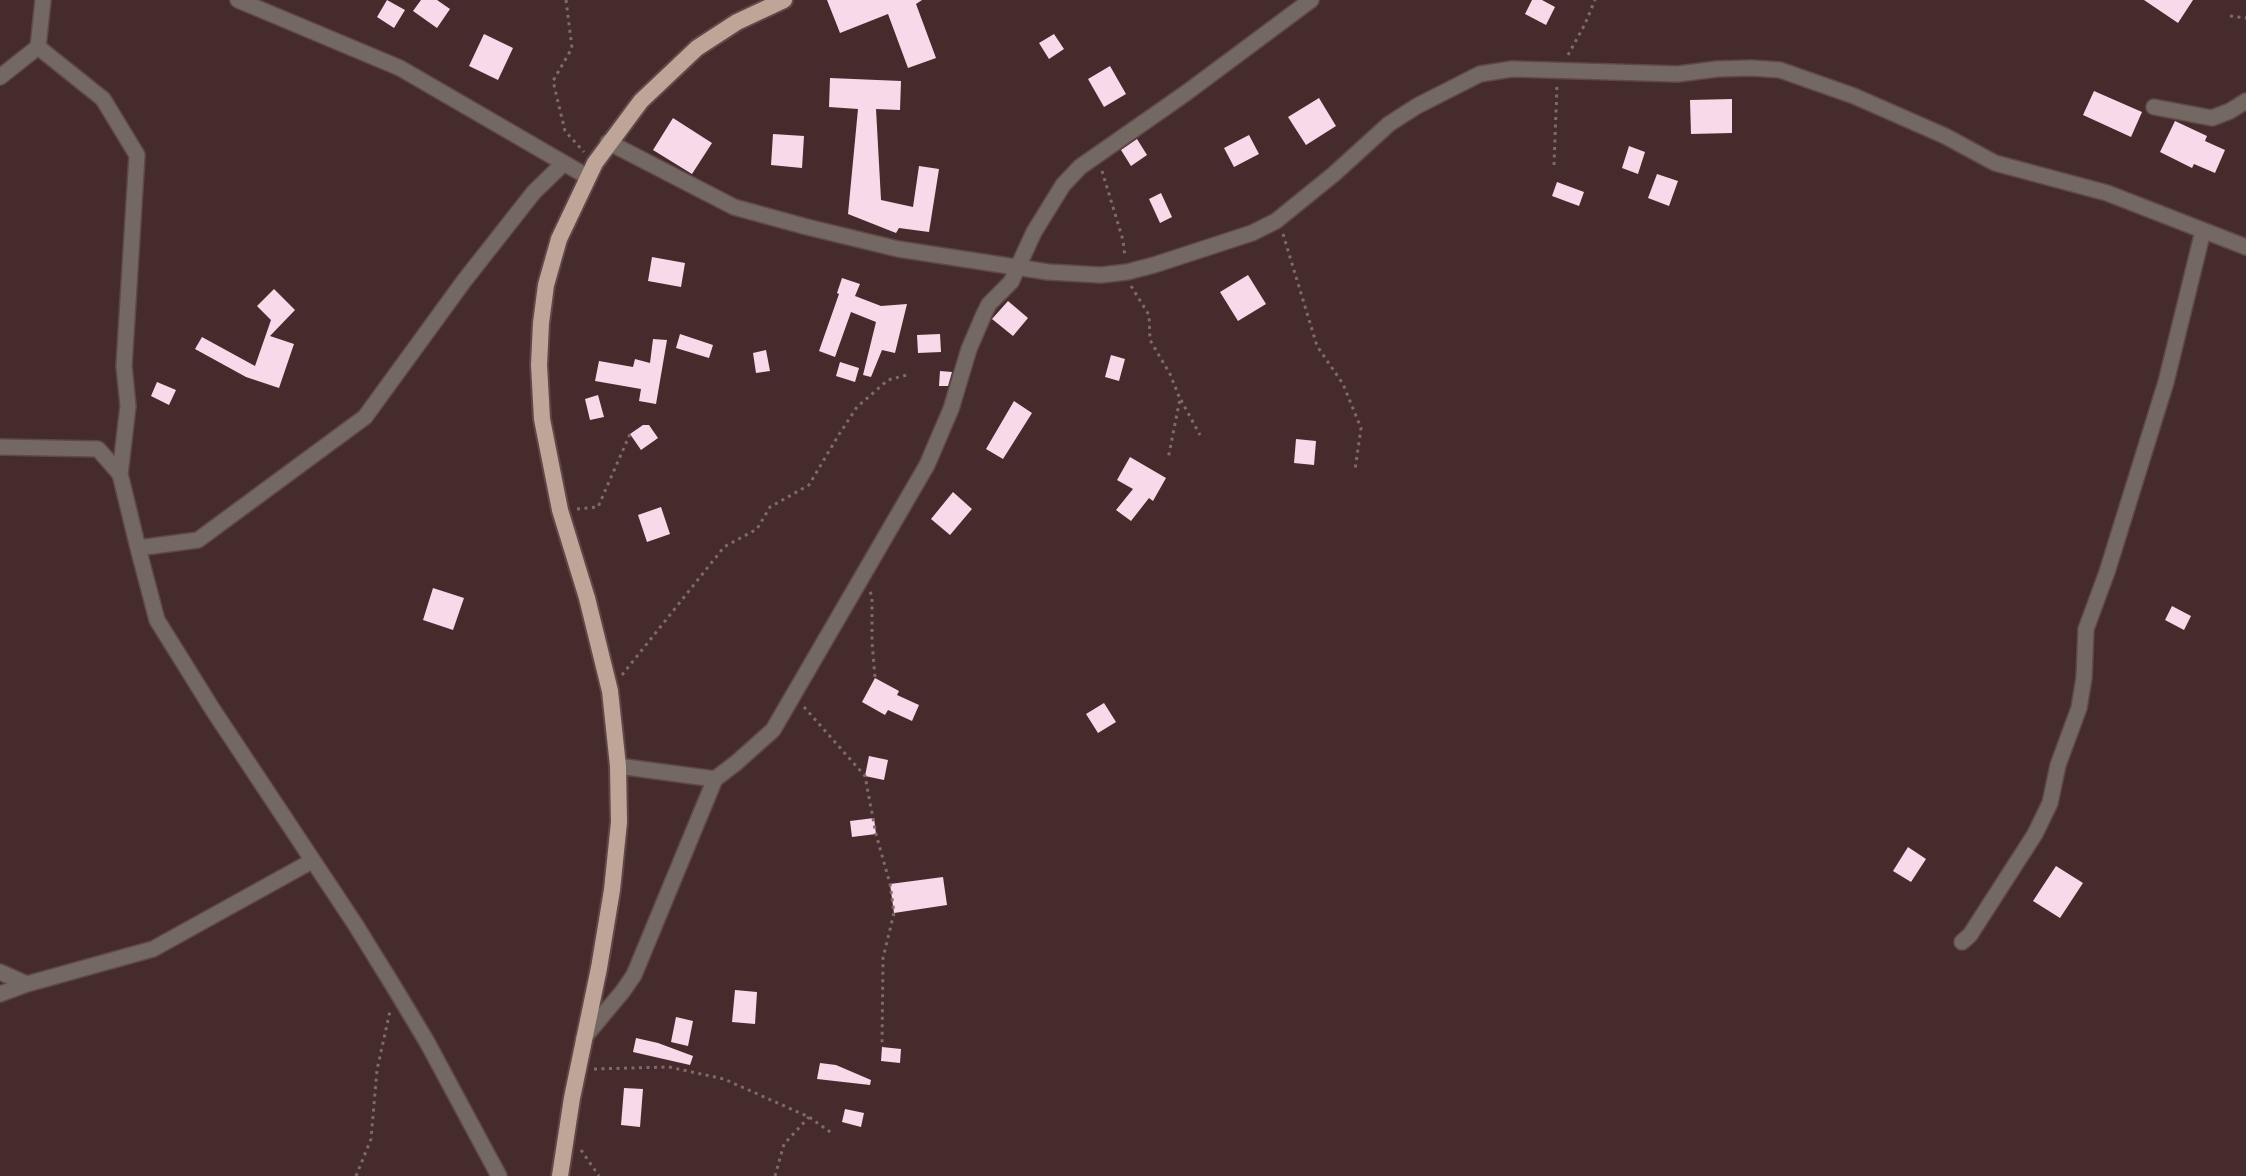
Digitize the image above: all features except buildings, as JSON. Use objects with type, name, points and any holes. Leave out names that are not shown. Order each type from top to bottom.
[{"type":"highway","points":[[560,1176],[577,1069],[599,968],[612,890],[619,822],[618,766],[610,691],[587,598],[560,510],[542,419],[539,365],[546,285],[559,239],[591,170],[608,142],[641,101],[697,48],[737,22],[783,0]]},
{"type":"street","points":[[0,77],[38,47],[43,0]]},
{"type":"street","points":[[238,0],[400,68],[564,164],[591,170]]},
{"type":"street","points":[[584,1039],[634,975],[715,779],[736,764],[773,730],[927,465],[942,433],[969,350],[984,314],[989,304],[1011,282],[1034,232],[1063,185],[1076,171],[1098,154],[1311,0]]},
{"type":"street","points":[[38,47],[103,99],[137,155],[124,366],[128,406],[120,474],[157,620],[394,987],[427,1042],[499,1176]]},
{"type":"street","points":[[608,142],[734,207],[898,249],[1048,272],[1101,275],[1127,272],[1252,233],[1276,221],[1334,174],[1389,124],[1417,106],[1480,74],[1512,69],[1678,74],[1751,68],[1780,70],[1854,96],[1945,136],[1995,163],[2108,193],[2246,246]]},
{"type":"street","points":[[2154,107],[2212,118],[2246,101]]},
{"type":"street","points":[[138,548],[198,540],[365,417],[478,263],[534,192],[564,164]]},
{"type":"street","points":[[1962,942],[1970,935],[2035,834],[2049,803],[2058,765],[2079,708],[2084,678],[2086,629],[2107,572],[2166,382],[2203,231]]},
{"type":"street","points":[[0,447],[98,449],[120,474]]},
{"type":"street","points":[[618,766],[715,779]]},
{"type":"street","points":[[0,994],[27,984],[153,950],[312,861]]},
{"type":"street","points":[[0,972],[27,984]]},
{"type":"path","points":[[566,0],[572,48],[553,81],[565,131],[591,170]]},
{"type":"path","points":[[2230,16],[2246,18]]},
{"type":"path","points":[[1098,154],[1123,240],[1127,280],[1149,315],[1150,340],[1170,374],[1180,399],[1200,435]]},
{"type":"path","points":[[1276,221],[1285,239],[1317,346],[1343,384],[1361,428],[1355,470]]},
{"type":"path","points":[[610,691],[724,548],[757,529],[770,507],[809,485],[857,407],[888,380],[907,375]]},
{"type":"path","points":[[1168,459],[1180,399]]},
{"type":"path","points":[[560,510],[598,507],[630,434]]},
{"type":"path","points":[[860,578],[872,596],[875,678]]},
{"type":"path","points":[[794,695],[865,776],[876,834],[890,884],[894,913],[883,958],[882,1047]]},
{"type":"path","points":[[356,1176],[371,1139],[377,1070],[394,987]]},
{"type":"path","points":[[577,1069],[669,1067],[724,1079],[808,1117],[833,1134]]},
{"type":"path","points":[[775,1176],[784,1144],[808,1117]]}]
